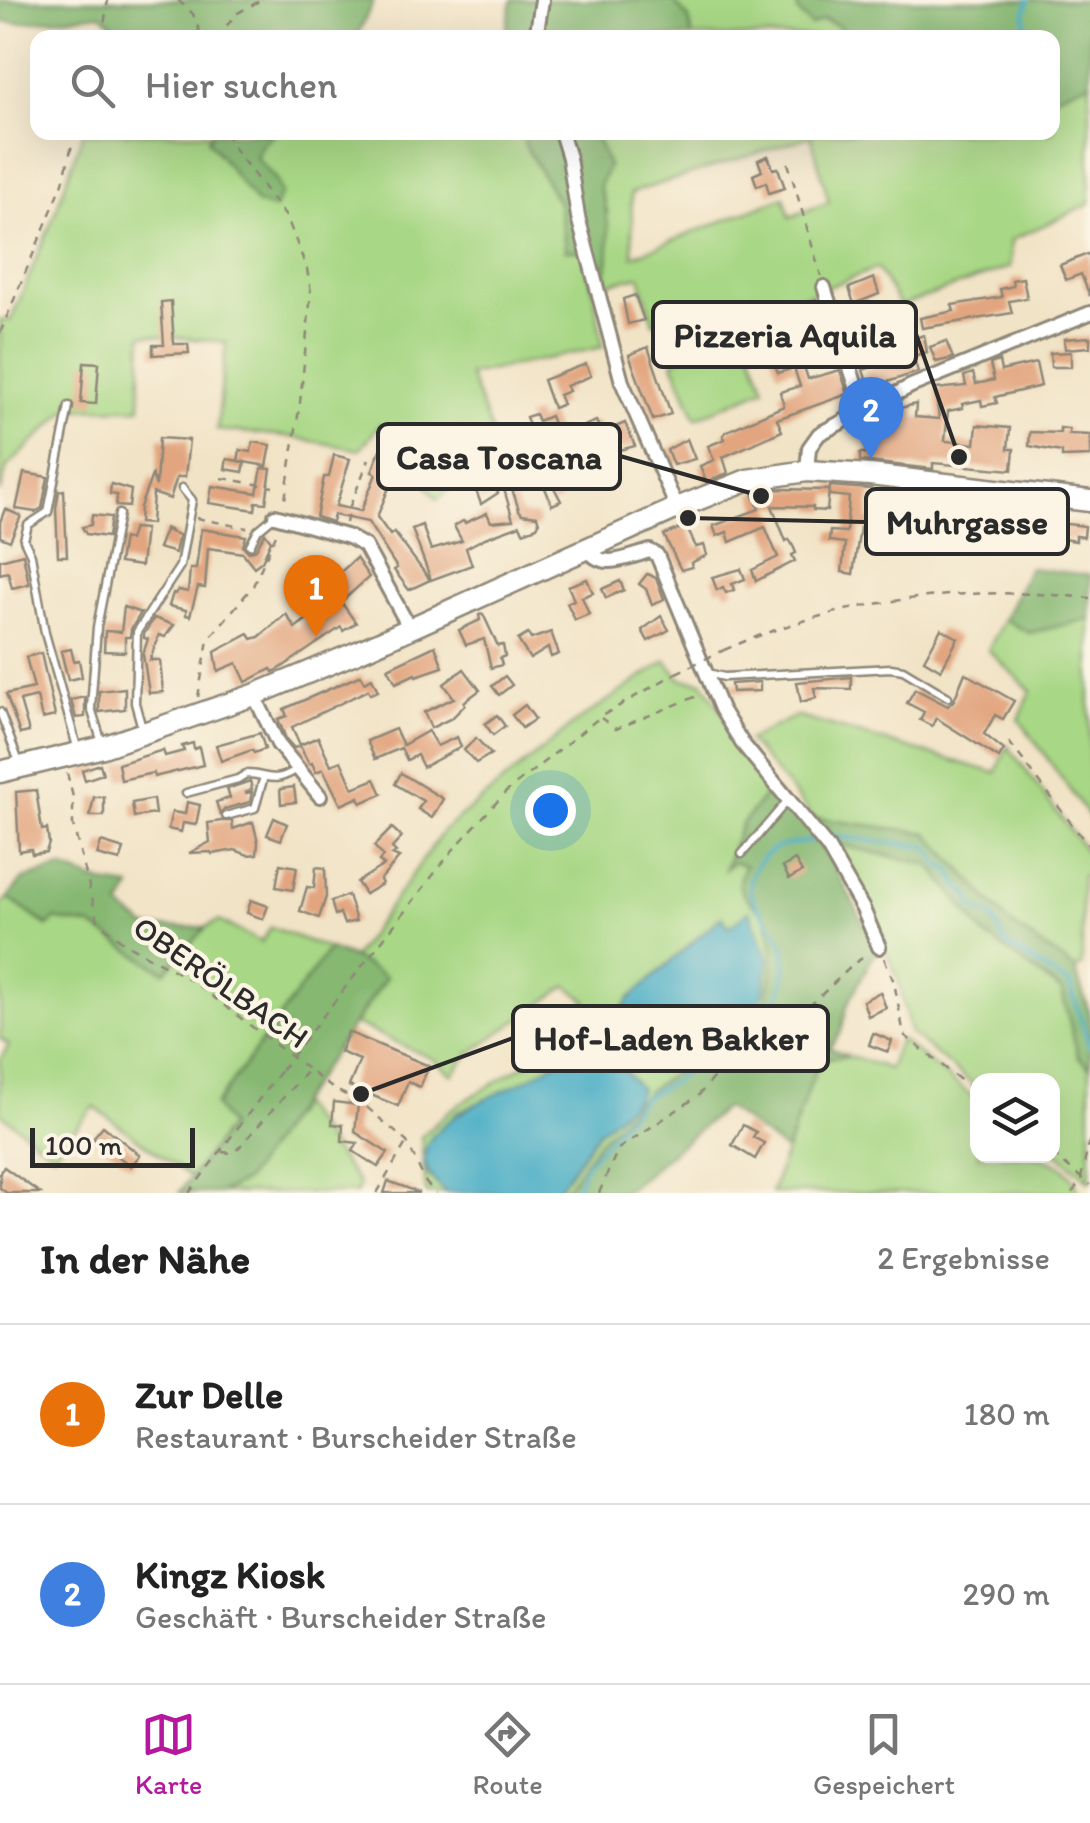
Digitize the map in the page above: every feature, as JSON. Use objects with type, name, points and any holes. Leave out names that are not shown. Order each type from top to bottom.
[{"type":"main road","points":[[0,772],[103,747],[254,695],[747,480],[807,471],[1090,501]]},
{"type":"street","points":[[537,30],[542,0]]},
{"type":"street","points":[[563,140],[578,217],[622,382],[677,508]]},
{"type":"street","points":[[824,287],[864,412]]},
{"type":"street","points":[[807,471],[812,440],[911,386],[1090,313]]},
{"type":"street","points":[[279,518],[344,536],[365,546],[409,627]]},
{"type":"street","points":[[587,547],[592,558],[602,562],[650,551],[657,555],[721,709],[742,742],[828,848],[863,910],[879,948]]},
{"type":"street","points":[[254,695],[278,744],[320,796]]},
{"type":"lane","points":[[69,406],[48,512],[28,525],[24,540],[31,555],[71,755]]},
{"type":"lane","points":[[144,734],[135,703],[137,632],[180,566],[192,500],[182,488]]},
{"type":"lane","points":[[103,747],[91,708],[97,627],[120,514]]},
{"type":"lane","points":[[250,545],[258,530],[279,518]]},
{"type":"lane","points":[[708,674],[724,677],[891,668],[903,670],[948,697]]},
{"type":"lane","points":[[0,712],[21,767]]},
{"type":"lane","points":[[186,793],[238,780],[246,774],[263,780],[283,778],[296,770]]},
{"type":"lane","points":[[226,816],[255,808],[263,780]]},
{"type":"lane","points":[[742,854],[788,799]]},
{"type":"path","points":[[103,30],[108,0]]},
{"type":"path","points":[[178,0],[193,14],[199,30]]},
{"type":"path","points":[[223,30],[236,14],[261,0]]},
{"type":"path","points":[[0,334],[64,183],[73,140]]},
{"type":"path","points":[[201,714],[198,701],[208,640],[253,586],[279,518],[300,403],[310,293],[307,270],[287,218],[229,140]]},
{"type":"path","points":[[788,163],[824,287]]},
{"type":"path","points":[[344,536],[350,506],[369,459]]},
{"type":"path","points":[[222,478],[273,487]]},
{"type":"path","points":[[190,516],[258,530]]},
{"type":"path","points":[[164,528],[188,536]]},
{"type":"path","points":[[188,1193],[452,851],[505,793],[600,717],[676,673],[791,624],[896,600],[992,592],[1090,598]]},
{"type":"path","points":[[600,717],[616,729],[714,689]]},
{"type":"path","points":[[1009,742],[1090,848]]},
{"type":"path","name":"OBERÖLBACH","points":[[71,755],[73,825],[98,921],[124,943],[191,980],[332,1088],[362,1103],[406,1142],[426,1183],[436,1193]]},
{"type":"path","points":[[599,1193],[618,1149],[698,1096],[717,1073],[755,1046],[782,1034],[856,962],[879,948],[894,982],[904,1034],[970,1088]]},
{"type":"path","points":[[220,1152],[234,1154],[308,1070]]},
{"type":"path","points":[[1073,1193],[1081,1178],[1090,1138]]},
{"type":"path","points":[[376,1193],[406,1142]]},
{"type":"path","points":[[1060,1161],[1090,1185]]},
{"type":"green space","points":[[0,0],[374,0],[360,30],[120,30],[101,14],[17,23],[0,21]]},
{"type":"green space","points":[[512,0],[677,0],[675,3],[689,19],[691,30],[506,30]]},
{"type":"green space","points":[[798,0],[798,12],[842,30],[691,30],[689,19],[674,3]]},
{"type":"green space","points":[[798,0],[1090,0],[1090,82],[1060,94],[1060,30],[842,30],[825,19],[811,26],[798,12]]},
{"type":"green space","points":[[1090,82],[1090,204],[1011,240],[1010,267],[900,306],[877,268],[740,321],[765,388],[696,418],[673,362],[711,340],[690,306],[653,323],[640,276],[593,287],[603,347],[469,375],[499,451],[437,499],[380,424],[360,450],[286,436],[217,430],[226,342],[142,334],[140,408],[68,409],[7,467],[0,493],[0,320],[11,320],[81,140],[208,140],[231,169],[276,180],[256,157],[267,140],[525,140],[558,202],[566,250],[608,213],[599,186],[608,166],[597,140],[798,140],[631,193],[633,256],[784,197],[790,217],[829,202],[812,140],[1060,140],[1060,94]]},
{"type":"green space","points":[[208,140],[267,140],[256,157],[276,180],[281,193],[274,209],[256,203]]},
{"type":"green space","points":[[525,140],[597,140],[608,166],[599,186],[609,233],[605,281],[592,286],[583,251],[566,250],[558,202]]},
{"type":"green space","points":[[1029,568],[1090,575],[1090,619],[1029,633],[1004,619]]},
{"type":"green space","points":[[1004,619],[1029,633],[1090,619],[1090,818],[1019,719],[1031,691],[988,650]]},
{"type":"green space","points":[[666,661],[681,679],[703,682],[771,788],[741,825],[726,866],[734,862],[745,865],[741,891],[768,920],[775,961],[764,1012],[648,1091],[599,1141],[563,1193],[555,1193],[598,1132],[635,1100],[588,1039],[533,1077],[456,1113],[424,1157],[427,1174],[446,1193],[426,1193],[421,1137],[450,1110],[555,1046],[587,1001],[567,986],[469,1054],[452,1075],[433,1059],[355,1024],[386,978],[353,958],[444,830],[575,723]],"holes":[[[722,916],[757,1007],[673,1064],[649,1068],[622,1034],[629,999]]]},
{"type":"green space","points":[[796,716],[996,773],[1008,746],[1090,857],[1090,874],[1082,876],[1082,966],[1075,969],[1010,923],[927,833],[814,818],[748,740]]},
{"type":"green space","points":[[771,788],[819,838],[879,952],[874,954],[847,1006],[841,1032],[829,1048],[849,1056],[827,1058],[817,1066],[786,1151],[725,1107],[624,1193],[563,1193],[599,1141],[648,1091],[764,1012],[773,958],[768,925],[739,885],[745,865],[734,862],[725,869],[741,825]]},
{"type":"green space","points":[[814,818],[927,833],[1010,923],[1075,969],[1090,1015],[1090,1068],[1078,1056],[1062,991],[984,934],[930,865],[836,844]]},
{"type":"green space","points":[[836,844],[930,865],[984,934],[1062,991],[1078,1056],[1090,1068],[1090,1181],[1060,1155],[1060,1073],[970,1073],[970,1082],[910,1033],[898,978]]},
{"type":"green space","points":[[62,868],[102,883],[131,887],[120,907],[148,928],[206,927],[165,972],[91,926],[55,919],[48,926],[8,898],[23,879]]},
{"type":"green space","points":[[8,898],[47,926],[54,919],[91,926],[164,972],[206,927],[219,921],[261,942],[271,927],[329,949],[215,1105],[230,1125],[192,1178],[94,1107],[53,1154],[0,1113],[0,1060],[9,1045],[0,1038],[0,906]]},
{"type":"green space","points":[[329,949],[386,977],[245,1181],[220,1193],[179,1193],[229,1126],[215,1106]]},
{"type":"green space","points":[[900,1039],[970,1094],[970,1163],[1054,1163],[1072,1178],[1079,1193],[771,1193],[817,1066],[843,1056],[889,1069]]},
{"type":"green space","points":[[299,1104],[359,1184],[357,1193],[220,1193],[245,1181]]},
{"type":"water","points":[[749,911],[769,959],[757,1008],[673,1064],[657,1071],[649,1067],[631,1048],[618,1016],[629,999],[722,916],[729,927]]},
{"type":"water","points":[[588,1039],[598,1040],[640,1089],[635,1100],[598,1132],[555,1193],[446,1193],[428,1172],[425,1154],[432,1137],[467,1109],[537,1074]]},
{"type":"building","points":[[768,156],[773,169],[778,168],[785,188],[769,193],[766,182],[757,186],[753,175],[762,171],[758,160]]},
{"type":"building","points":[[1090,253],[1090,296],[1081,274],[1066,280],[1060,265]]},
{"type":"building","points":[[874,278],[879,294],[854,304],[849,288]]},
{"type":"building","points":[[1023,278],[1027,298],[1009,301],[1012,313],[922,328],[920,318],[954,311],[952,305],[1002,297],[1000,289]]},
{"type":"building","points":[[635,295],[644,320],[628,324],[623,299]]},
{"type":"building","points":[[816,299],[824,324],[817,327],[823,345],[813,348],[799,305]]},
{"type":"building","points":[[171,301],[174,344],[188,344],[189,353],[153,355],[153,345],[164,345],[161,302]]},
{"type":"building","points":[[781,329],[793,363],[802,360],[808,379],[840,370],[848,394],[777,419],[782,431],[723,457],[728,473],[706,482],[700,466],[714,460],[708,446],[725,439],[727,431],[784,406],[780,392],[800,386],[794,368],[778,373],[763,333]]},
{"type":"building","points":[[924,335],[927,352],[913,356],[918,372],[869,388],[863,370],[901,358],[897,344]]},
{"type":"building","points":[[1090,337],[1090,347],[1065,349],[1064,339]]},
{"type":"building","points":[[946,341],[953,358],[936,362],[930,347]]},
{"type":"building","points":[[648,347],[671,414],[653,420],[629,355]]},
{"type":"building","points":[[1071,352],[1071,367],[1051,367],[1050,353]]},
{"type":"building","points":[[999,361],[1001,371],[1036,363],[1041,386],[995,397],[997,403],[982,406],[981,400],[948,411],[945,441],[975,444],[977,425],[1010,428],[1012,470],[933,463],[933,469],[860,461],[860,453],[868,453],[870,430],[888,430],[889,417],[895,418],[895,411],[916,404],[915,417],[939,419],[935,389],[966,386],[964,376],[973,373],[976,384],[994,380],[990,364]]},
{"type":"building","points":[[84,362],[99,363],[96,404],[81,403]]},
{"type":"building","points":[[586,364],[591,376],[566,386],[569,391],[559,395],[563,404],[553,408],[543,380]]},
{"type":"building","points":[[535,414],[538,421],[550,416],[558,436],[545,441],[542,433],[533,436],[526,417]]},
{"type":"building","points":[[596,421],[604,437],[592,443],[584,426]]},
{"type":"building","points":[[625,423],[635,446],[620,450],[611,429]]},
{"type":"building","points":[[1060,428],[1069,429],[1069,434],[1090,435],[1090,456],[1062,457],[1062,452],[1029,446],[1030,432],[1060,433]]},
{"type":"building","points":[[159,438],[189,440],[185,477],[177,477],[170,499],[153,493],[151,524],[139,523],[140,507],[152,475],[156,486]]},
{"type":"building","points":[[687,439],[695,459],[673,465],[667,450]]},
{"type":"building","points":[[253,442],[271,445],[267,466],[238,461],[240,450],[251,452]]},
{"type":"building","points":[[583,448],[588,458],[571,471],[549,478],[561,501],[552,505],[534,461],[541,463]]},
{"type":"building","points":[[380,450],[396,457],[388,478],[392,480],[377,517],[390,535],[394,532],[430,580],[409,590],[368,522],[334,515],[332,522],[316,517],[324,477],[329,477],[334,455],[350,459],[336,506],[361,511],[376,474],[372,472]]},
{"type":"building","points":[[227,459],[245,462],[243,472],[225,469]]},
{"type":"building","points":[[262,468],[271,469],[266,503],[256,502],[255,510],[209,503],[212,486],[257,493]]},
{"type":"building","points":[[24,473],[48,477],[42,508],[35,512],[16,509]]},
{"type":"building","points":[[491,474],[498,493],[481,504],[474,485]]},
{"type":"building","points":[[111,484],[131,490],[129,507],[116,506],[117,495],[110,494]]},
{"type":"building","points":[[511,486],[519,510],[537,516],[537,527],[523,532],[520,525],[485,538],[466,548],[472,565],[431,580],[412,529],[422,525],[431,550],[462,541],[454,526],[463,521],[487,513],[491,522],[513,520],[504,489]]},
{"type":"building","points":[[830,486],[871,489],[868,520],[887,523],[885,532],[860,528],[853,574],[842,572],[845,543],[829,541],[830,531],[846,532],[849,497],[829,495]]},
{"type":"building","points":[[778,489],[829,490],[827,511],[772,506],[786,541],[789,539],[794,548],[795,561],[756,581],[752,570],[778,557],[765,527],[730,542],[727,532],[717,536],[713,526],[759,509],[753,493]]},
{"type":"building","points":[[64,490],[67,556],[58,556],[56,508],[59,491]]},
{"type":"building","points":[[926,508],[978,513],[978,520],[994,522],[995,516],[1085,526],[1084,537],[1076,536],[1076,541],[1029,534],[1027,546],[1016,544],[1018,537],[989,532],[989,537],[979,536],[979,530],[947,526],[946,533],[923,531]]},
{"type":"building","points":[[5,509],[21,516],[10,541],[0,537]]},
{"type":"building","points":[[92,515],[111,517],[108,537],[86,534],[82,527],[91,525]]},
{"type":"building","points":[[686,526],[696,547],[704,545],[707,555],[681,570],[664,535]]},
{"type":"building","points":[[133,528],[145,529],[141,566],[119,563],[123,538],[129,540]]},
{"type":"building","points":[[201,529],[246,536],[243,546],[249,552],[256,549],[265,533],[271,541],[262,561],[254,567],[243,553],[208,548],[205,588],[198,587],[190,616],[186,610],[169,606],[173,593],[188,592],[190,569],[196,569]]},
{"type":"building","points":[[165,530],[179,535],[175,553],[158,548]]},
{"type":"building","points":[[23,554],[29,584],[12,588],[8,572],[0,574],[0,560]]},
{"type":"building","points":[[356,558],[369,577],[341,602],[356,623],[343,631],[341,627],[278,670],[271,669],[246,682],[237,663],[218,671],[215,652],[249,634],[252,639],[259,637],[286,614],[295,628],[318,611],[315,607],[320,604],[300,587],[318,568],[332,580]]},
{"type":"building","points":[[741,569],[745,579],[732,584],[734,590],[717,590],[712,577]]},
{"type":"building","points":[[647,574],[656,578],[664,599],[652,605],[646,589],[639,584]]},
{"type":"building","points":[[587,579],[593,593],[582,597],[589,614],[575,620],[567,603],[574,600],[568,586]]},
{"type":"building","points":[[620,581],[624,590],[606,598],[602,589]]},
{"type":"building","points":[[124,607],[141,613],[130,637],[125,637],[125,652],[104,651],[105,631],[121,632]]},
{"type":"building","points":[[483,614],[498,646],[503,645],[505,656],[500,658],[502,665],[491,668],[484,639],[466,645],[459,630],[480,620],[479,615]]},
{"type":"building","points":[[661,616],[669,630],[648,641],[642,630]]},
{"type":"building","points":[[154,618],[174,625],[165,637],[159,635],[150,660],[160,660],[163,692],[149,693],[143,654],[148,639],[144,634]]},
{"type":"building","points":[[941,629],[958,638],[941,670],[924,660]]},
{"type":"building","points":[[551,632],[559,654],[551,657],[548,648],[530,659],[518,640],[528,634],[531,639]]},
{"type":"building","points":[[435,646],[443,667],[396,683],[388,668]]},
{"type":"building","points":[[71,649],[74,661],[79,660],[82,677],[68,680],[61,651]]},
{"type":"building","points":[[41,653],[55,716],[42,719],[37,697],[20,701],[29,732],[20,734],[6,694],[34,688],[26,657]]},
{"type":"building","points":[[464,669],[480,690],[452,718],[431,728],[424,712],[454,698],[444,684]]},
{"type":"building","points":[[965,673],[1014,701],[1003,719],[995,715],[984,734],[1004,750],[999,758],[936,718],[932,726],[920,720],[924,712],[907,703],[915,689],[948,706]]},
{"type":"building","points":[[361,675],[364,682],[372,678],[378,691],[370,694],[368,690],[292,727],[300,745],[318,737],[331,765],[341,761],[353,788],[375,779],[382,794],[361,803],[359,797],[341,805],[323,769],[316,772],[300,746],[294,748],[278,719],[287,716],[284,709]]},
{"type":"building","points":[[505,676],[512,685],[499,695],[492,686]]},
{"type":"building","points":[[851,677],[851,689],[814,688],[816,698],[801,702],[797,682]]},
{"type":"building","points":[[760,682],[760,691],[732,692],[731,684]]},
{"type":"building","points":[[125,688],[125,709],[99,712],[99,691]]},
{"type":"building","points":[[85,697],[85,717],[76,718],[71,700]]},
{"type":"building","points":[[525,705],[535,719],[522,728],[512,715]]},
{"type":"building","points":[[497,715],[505,726],[493,735],[485,724]]},
{"type":"building","points":[[395,729],[403,745],[428,731],[437,746],[457,737],[461,747],[423,767],[417,755],[407,760],[401,748],[375,759],[367,741]]},
{"type":"building","points":[[260,733],[265,749],[221,761],[216,745]]},
{"type":"building","points":[[476,738],[491,754],[476,763],[464,750]]},
{"type":"building","points":[[193,743],[194,749],[199,747],[203,765],[121,780],[118,764],[163,750],[165,756],[184,751],[182,746]]},
{"type":"building","points":[[100,764],[103,774],[85,780],[82,770]]},
{"type":"building","points":[[401,773],[443,799],[432,818],[418,809],[423,801],[395,784]]},
{"type":"building","points":[[250,781],[252,789],[245,793],[252,792],[250,802],[224,809],[220,814],[216,802],[230,798],[227,789]]},
{"type":"building","points":[[294,787],[296,802],[281,804],[280,789]]},
{"type":"building","points":[[36,790],[42,830],[47,829],[49,843],[46,852],[32,854],[31,849],[19,851],[16,792]]},
{"type":"building","points":[[94,797],[104,797],[104,816],[90,816]]},
{"type":"building","points":[[153,799],[155,814],[134,817],[132,803]]},
{"type":"building","points":[[187,802],[200,805],[196,825],[183,823],[181,832],[168,829],[172,812],[185,814]]},
{"type":"building","points":[[274,818],[287,824],[281,840],[267,835]]},
{"type":"building","points":[[232,821],[233,829],[253,822],[257,854],[235,850],[189,853],[210,842],[208,823]]},
{"type":"building","points":[[392,828],[402,837],[392,848],[396,852],[392,855],[399,858],[380,880],[382,884],[365,894],[357,882],[384,865],[379,861],[383,856],[374,846]]},
{"type":"building","points":[[101,842],[124,849],[120,861],[97,855]]},
{"type":"building","points":[[795,860],[802,872],[789,879],[783,867]]},
{"type":"building","points":[[280,864],[297,867],[293,890],[276,887]]},
{"type":"building","points":[[316,867],[325,868],[326,897],[319,918],[300,911],[307,887],[314,888]]},
{"type":"building","points":[[348,895],[356,921],[344,924],[340,913],[335,915],[331,901]]},
{"type":"building","points":[[251,900],[268,906],[263,919],[247,913]]},
{"type":"building","points":[[880,992],[886,1008],[868,1016],[863,1001]]},
{"type":"building","points":[[348,1032],[429,1066],[420,1087],[408,1082],[398,1106],[349,1086],[360,1060],[340,1052]]},
{"type":"building","points":[[873,1033],[892,1041],[888,1052],[869,1045]]},
{"type":"building","points":[[334,1102],[358,1105],[355,1132],[388,1153],[378,1167],[353,1151],[358,1143],[342,1141],[343,1125],[332,1124]]},
{"type":"building","points":[[743,1125],[756,1132],[753,1137],[764,1143],[755,1159],[732,1145]]},
{"type":"building","points":[[103,1126],[140,1155],[131,1166],[93,1138]]},
{"type":"building","points":[[4,1167],[40,1193],[7,1193],[0,1188]]},
{"type":"building","points":[[388,1181],[418,1192],[418,1193],[384,1193]]},
{"type":"waterway","points":[[1026,30],[1025,11],[1029,0]]},
{"type":"waterway","points":[[827,836],[929,847],[939,865],[951,870],[957,885],[969,894],[971,907],[991,915],[1005,944],[1070,985],[1090,1047]]},
{"type":"waterway","points":[[573,1193],[587,1163],[644,1097],[673,1082],[714,1047],[739,1036],[759,1034],[782,986],[785,953],[782,942],[755,903],[750,882],[759,861],[772,850],[813,841]]},
{"type":"place","name":"Pizzeria Aquila","points":[[959,457]]},
{"type":"place","name":"Kingz Kiosk","points":[[871,459]]},
{"type":"place","name":"Casa Toscana","points":[[761,496]]},
{"type":"place","name":"Muhrgasse","points":[[688,518]]},
{"type":"place","name":"Zur Delle","points":[[316,637]]},
{"type":"place","name":"Hof-Laden Bakker","points":[[361,1094]]}]
